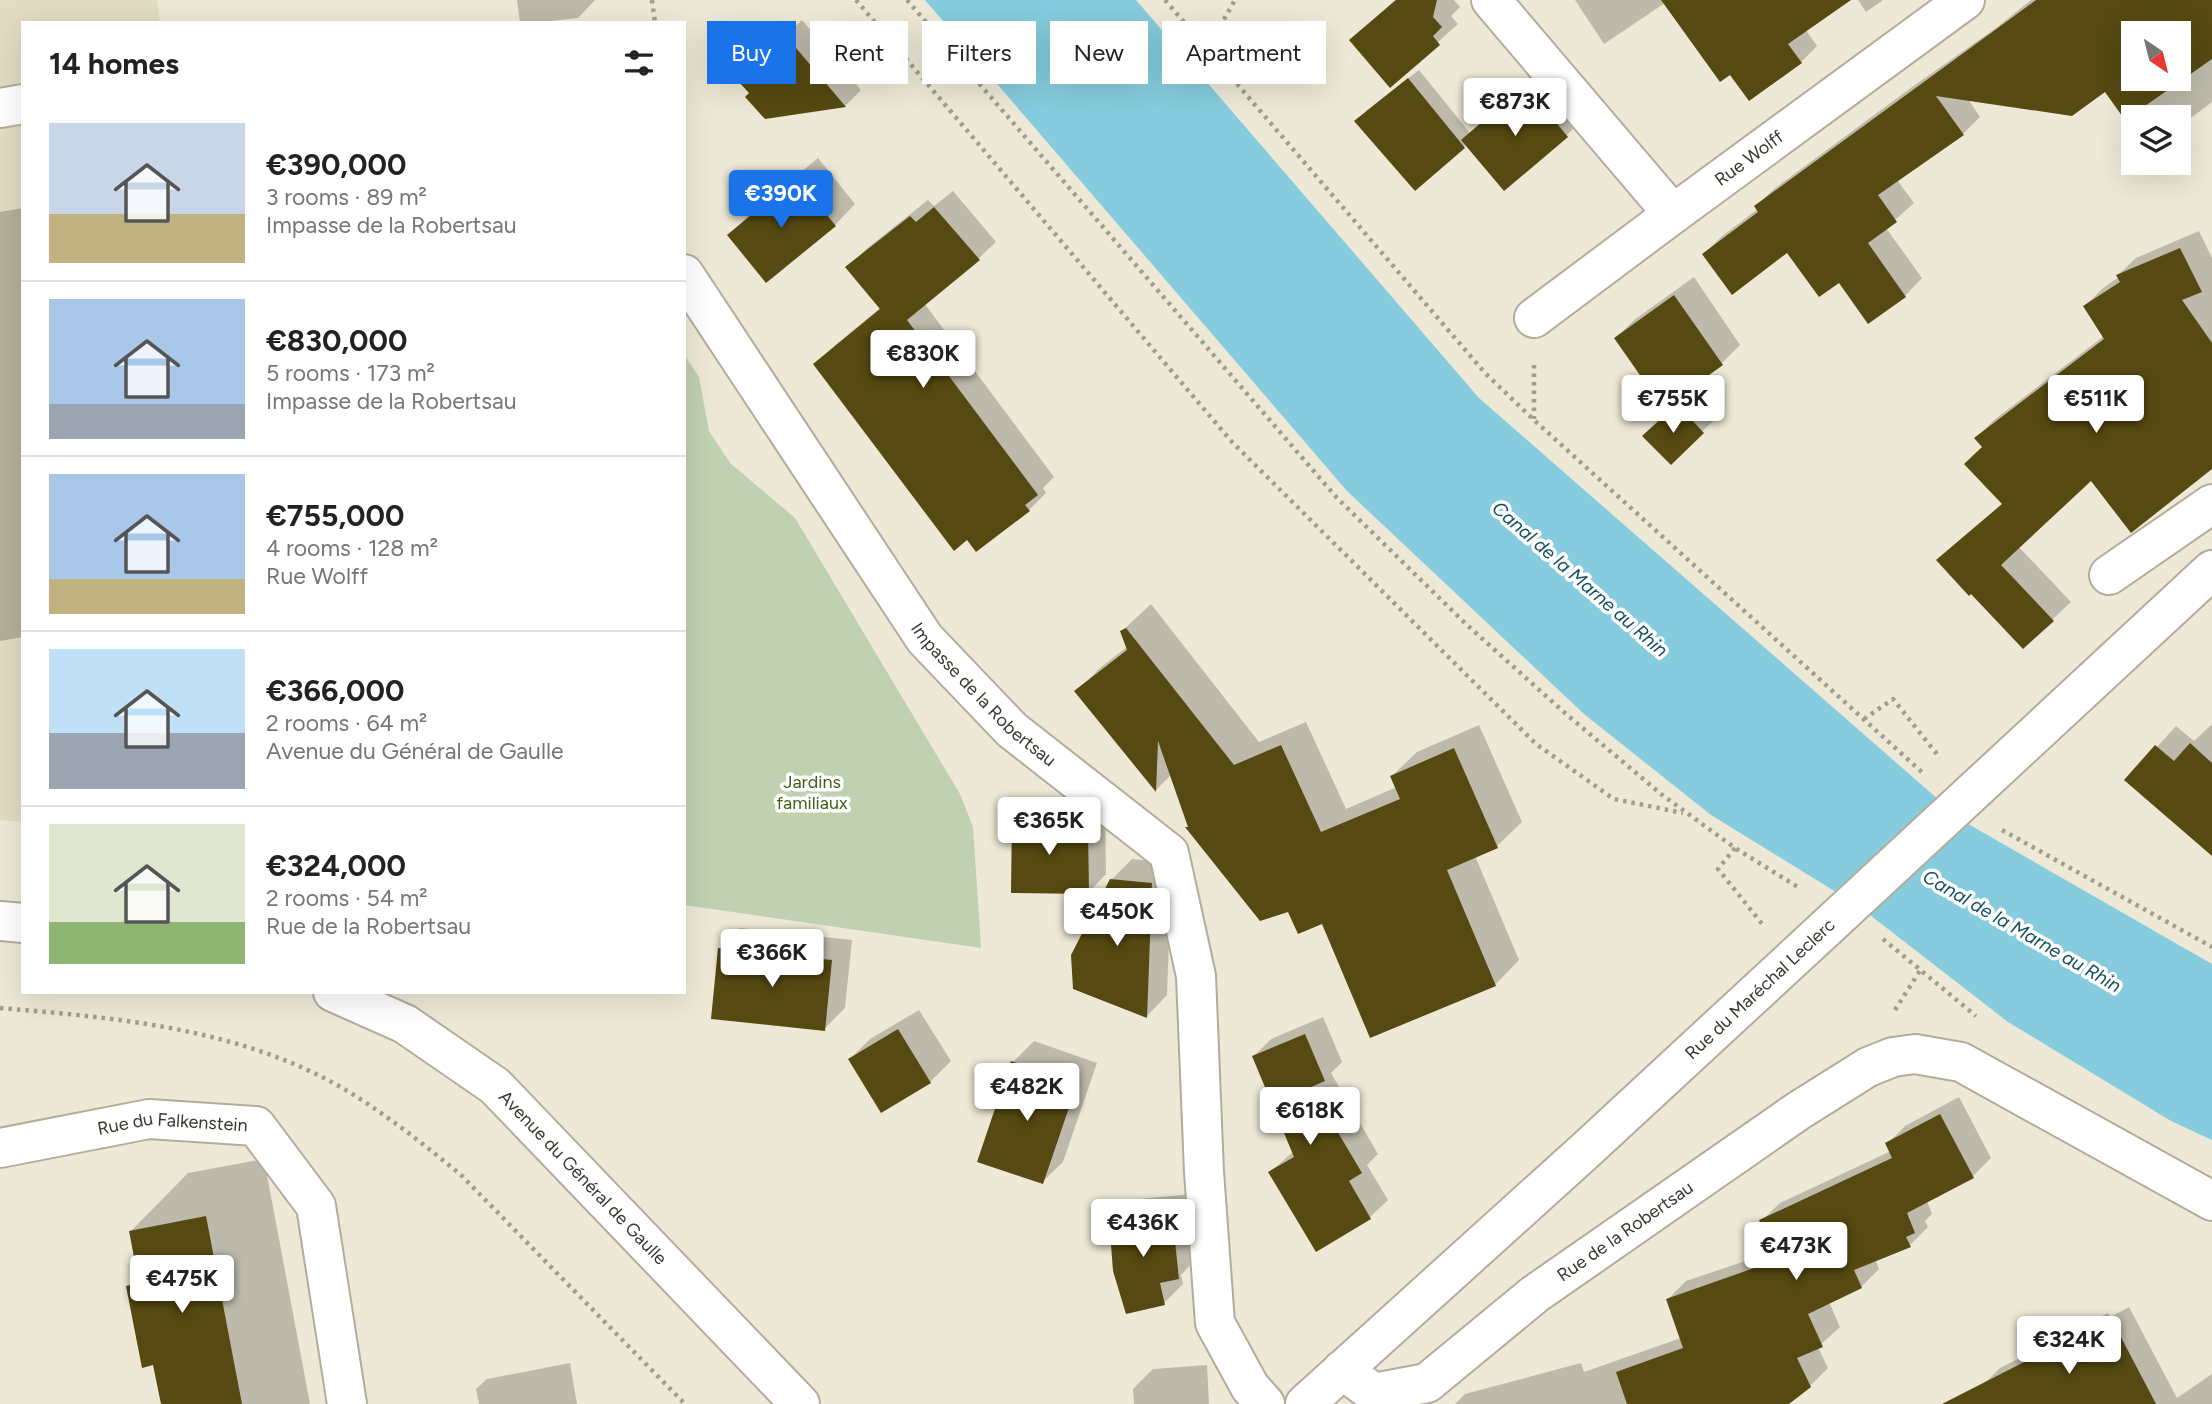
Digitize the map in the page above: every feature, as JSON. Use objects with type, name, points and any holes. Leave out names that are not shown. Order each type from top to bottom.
[{"type":"street","points":[[1491,0],[1673,214]]},
{"type":"street","name":"Rue Wolff","points":[[1534,318],[1965,0]]},
{"type":"street","points":[[0,108],[21,104]]},
{"type":"street","name":"Impasse de la Robertsau","points":[[686,277],[925,639],[1012,730],[1169,853],[1196,976],[1204,1172],[1215,1323],[1250,1387],[1265,1404]]},
{"type":"street","points":[[2109,575],[2212,504]]},
{"type":"street","name":"Rue du Maréchal Leclerc","points":[[1305,1404],[1826,929],[2212,570]]},
{"type":"street","points":[[0,921],[21,923]]},
{"type":"street","name":"Avenue du Général de Gaulle","points":[[338,994],[405,1024],[495,1086],[800,1404]]},
{"type":"street","name":"Rue de la Robertsau","points":[[1342,1370],[1374,1393],[1427,1383],[1535,1294],[1798,1111],[1868,1067],[1893,1057],[1915,1054],[1961,1062],[2212,1201]]},
{"type":"street","name":"Rue du Falkenstein","points":[[0,1148],[149,1119],[256,1126],[316,1206],[347,1404]]},
{"type":"path","points":[[652,0],[655,21]]},
{"type":"path","points":[[856,0],[1232,442],[1536,744],[1614,799],[1688,814]]},
{"type":"path","points":[[907,0],[1337,498],[1467,625],[1661,794],[1735,848],[1805,891]]},
{"type":"path","points":[[1165,0],[1183,21]]},
{"type":"path","points":[[1223,21],[1235,0]]},
{"type":"path","points":[[1237,84],[1485,373],[1933,781]]},
{"type":"path","points":[[1534,318],[1534,420]]},
{"type":"path","points":[[1864,719],[1893,699],[1942,760]]},
{"type":"path","points":[[1998,828],[2212,947]]},
{"type":"path","points":[[1735,848],[1718,869],[1765,927]]},
{"type":"path","points":[[1874,934],[1982,1020]]},
{"type":"path","points":[[1888,1021],[1921,969]]},
{"type":"path","points":[[0,1008],[106,1017],[195,1032],[247,1047],[300,1067],[353,1094],[425,1145],[461,1175],[685,1404]]},
{"type":"shaded area","points":[[0,0],[157,0],[160,21],[21,21],[21,822],[0,820]]},
{"type":"green space","name":"Jardins familiaux","points":[[686,357],[699,377],[709,431],[730,463],[795,518],[960,794],[973,827],[981,948],[686,905]]},
{"type":"water","name":"Canal de la Marne au Rhin","points":[[925,0],[1136,0],[1162,30],[1162,84],[1208,84],[1479,398],[1963,821],[2212,964],[2212,1140],[2171,1121],[2008,1022],[1857,905],[1711,815],[1584,714],[1347,491],[997,84],[1036,84],[1036,21],[943,21]]},
{"type":"building","points":[[1396,0],[1437,0],[1433,17],[1442,27],[1433,36],[1440,45],[1390,88],[1349,40]]},
{"type":"building","points":[[1661,0],[1851,0],[1788,44],[1802,63],[1749,101],[1730,75],[1720,82]]},
{"type":"building","points":[[2036,0],[2212,0],[2212,59],[2191,74],[2191,21],[2121,21],[2121,91],[2166,91],[2146,105],[2121,105],[2121,114],[2105,92],[2072,116],[1936,96],[1964,135],[1878,195],[1897,222],[1868,243],[1906,297],[1868,324],[1839,283],[1819,297],[1787,253],[1732,295],[1702,254],[1758,212],[1754,206]]},
{"type":"building","points":[[796,48],[810,65],[810,84],[827,84],[846,107],[765,119],[745,97],[749,93],[741,84],[796,84]]},
{"type":"building","points":[[1408,78],[1465,148],[1415,191],[1354,121]]},
{"type":"building","points":[[1525,85],[1568,137],[1504,191],[1461,140]]},
{"type":"building","points":[[796,178],[836,226],[766,283],[727,235]]},
{"type":"building","points":[[934,207],[980,260],[907,320],[1038,495],[1025,505],[1030,511],[976,552],[967,540],[954,551],[813,364],[880,309],[845,267],[910,216],[916,222]]},
{"type":"building","points":[[2180,248],[2202,292],[2182,300],[2212,343],[2212,469],[2131,533],[2091,481],[2001,565],[2054,621],[2023,649],[1936,560],[2002,504],[1964,464],[1982,447],[1974,438],[2104,339],[2083,306],[2120,282],[2116,275]]},
{"type":"building","points":[[1674,295],[1723,365],[1663,408],[1614,338]]},
{"type":"building","points":[[1677,404],[1704,433],[1671,465],[1642,436]]},
{"type":"building","points":[[1126,628],[1234,765],[1281,745],[1321,832],[1400,799],[1390,776],[1454,748],[1498,848],[1447,870],[1496,986],[1370,1038],[1322,924],[1298,934],[1288,912],[1260,921],[1185,827],[1188,827],[1158,741],[1156,792],[1074,691],[1127,650],[1120,631]]},
{"type":"building","points":[[2190,743],[2212,763],[2212,856],[2124,780],[2155,745],[2174,761]]},
{"type":"building","points":[[1012,815],[1057,816],[1056,827],[1088,827],[1089,894],[1011,893]]},
{"type":"building","points":[[1110,879],[1152,883],[1147,1018],[1073,989],[1071,955]]},
{"type":"building","points":[[718,948],[832,960],[825,1031],[711,1019]]},
{"type":"building","points":[[898,1029],[931,1083],[881,1113],[848,1059]]},
{"type":"building","points":[[1305,1034],[1325,1081],[1311,1087],[1362,1173],[1349,1181],[1371,1219],[1316,1252],[1268,1172],[1294,1157],[1252,1056]]},
{"type":"building","points":[[1011,1061],[1077,1084],[1043,1184],[977,1162]]},
{"type":"building","points":[[1940,1114],[1974,1178],[1907,1213],[1915,1233],[1906,1237],[1911,1247],[1854,1270],[1862,1288],[1808,1314],[1823,1347],[1797,1358],[1811,1387],[1789,1404],[1627,1404],[1616,1372],[1683,1348],[1666,1299],[1777,1260],[1759,1220],[1892,1158],[1885,1143]]},
{"type":"building","points":[[1172,1213],[1179,1279],[1160,1283],[1165,1305],[1126,1314],[1113,1271],[1109,1219]]},
{"type":"building","points":[[206,1216],[242,1404],[161,1404],[153,1365],[142,1368],[126,1286],[139,1283],[129,1231]]},
{"type":"building","points":[[2113,1322],[2156,1404],[1942,1404],[2091,1328],[2094,1332]]}]
